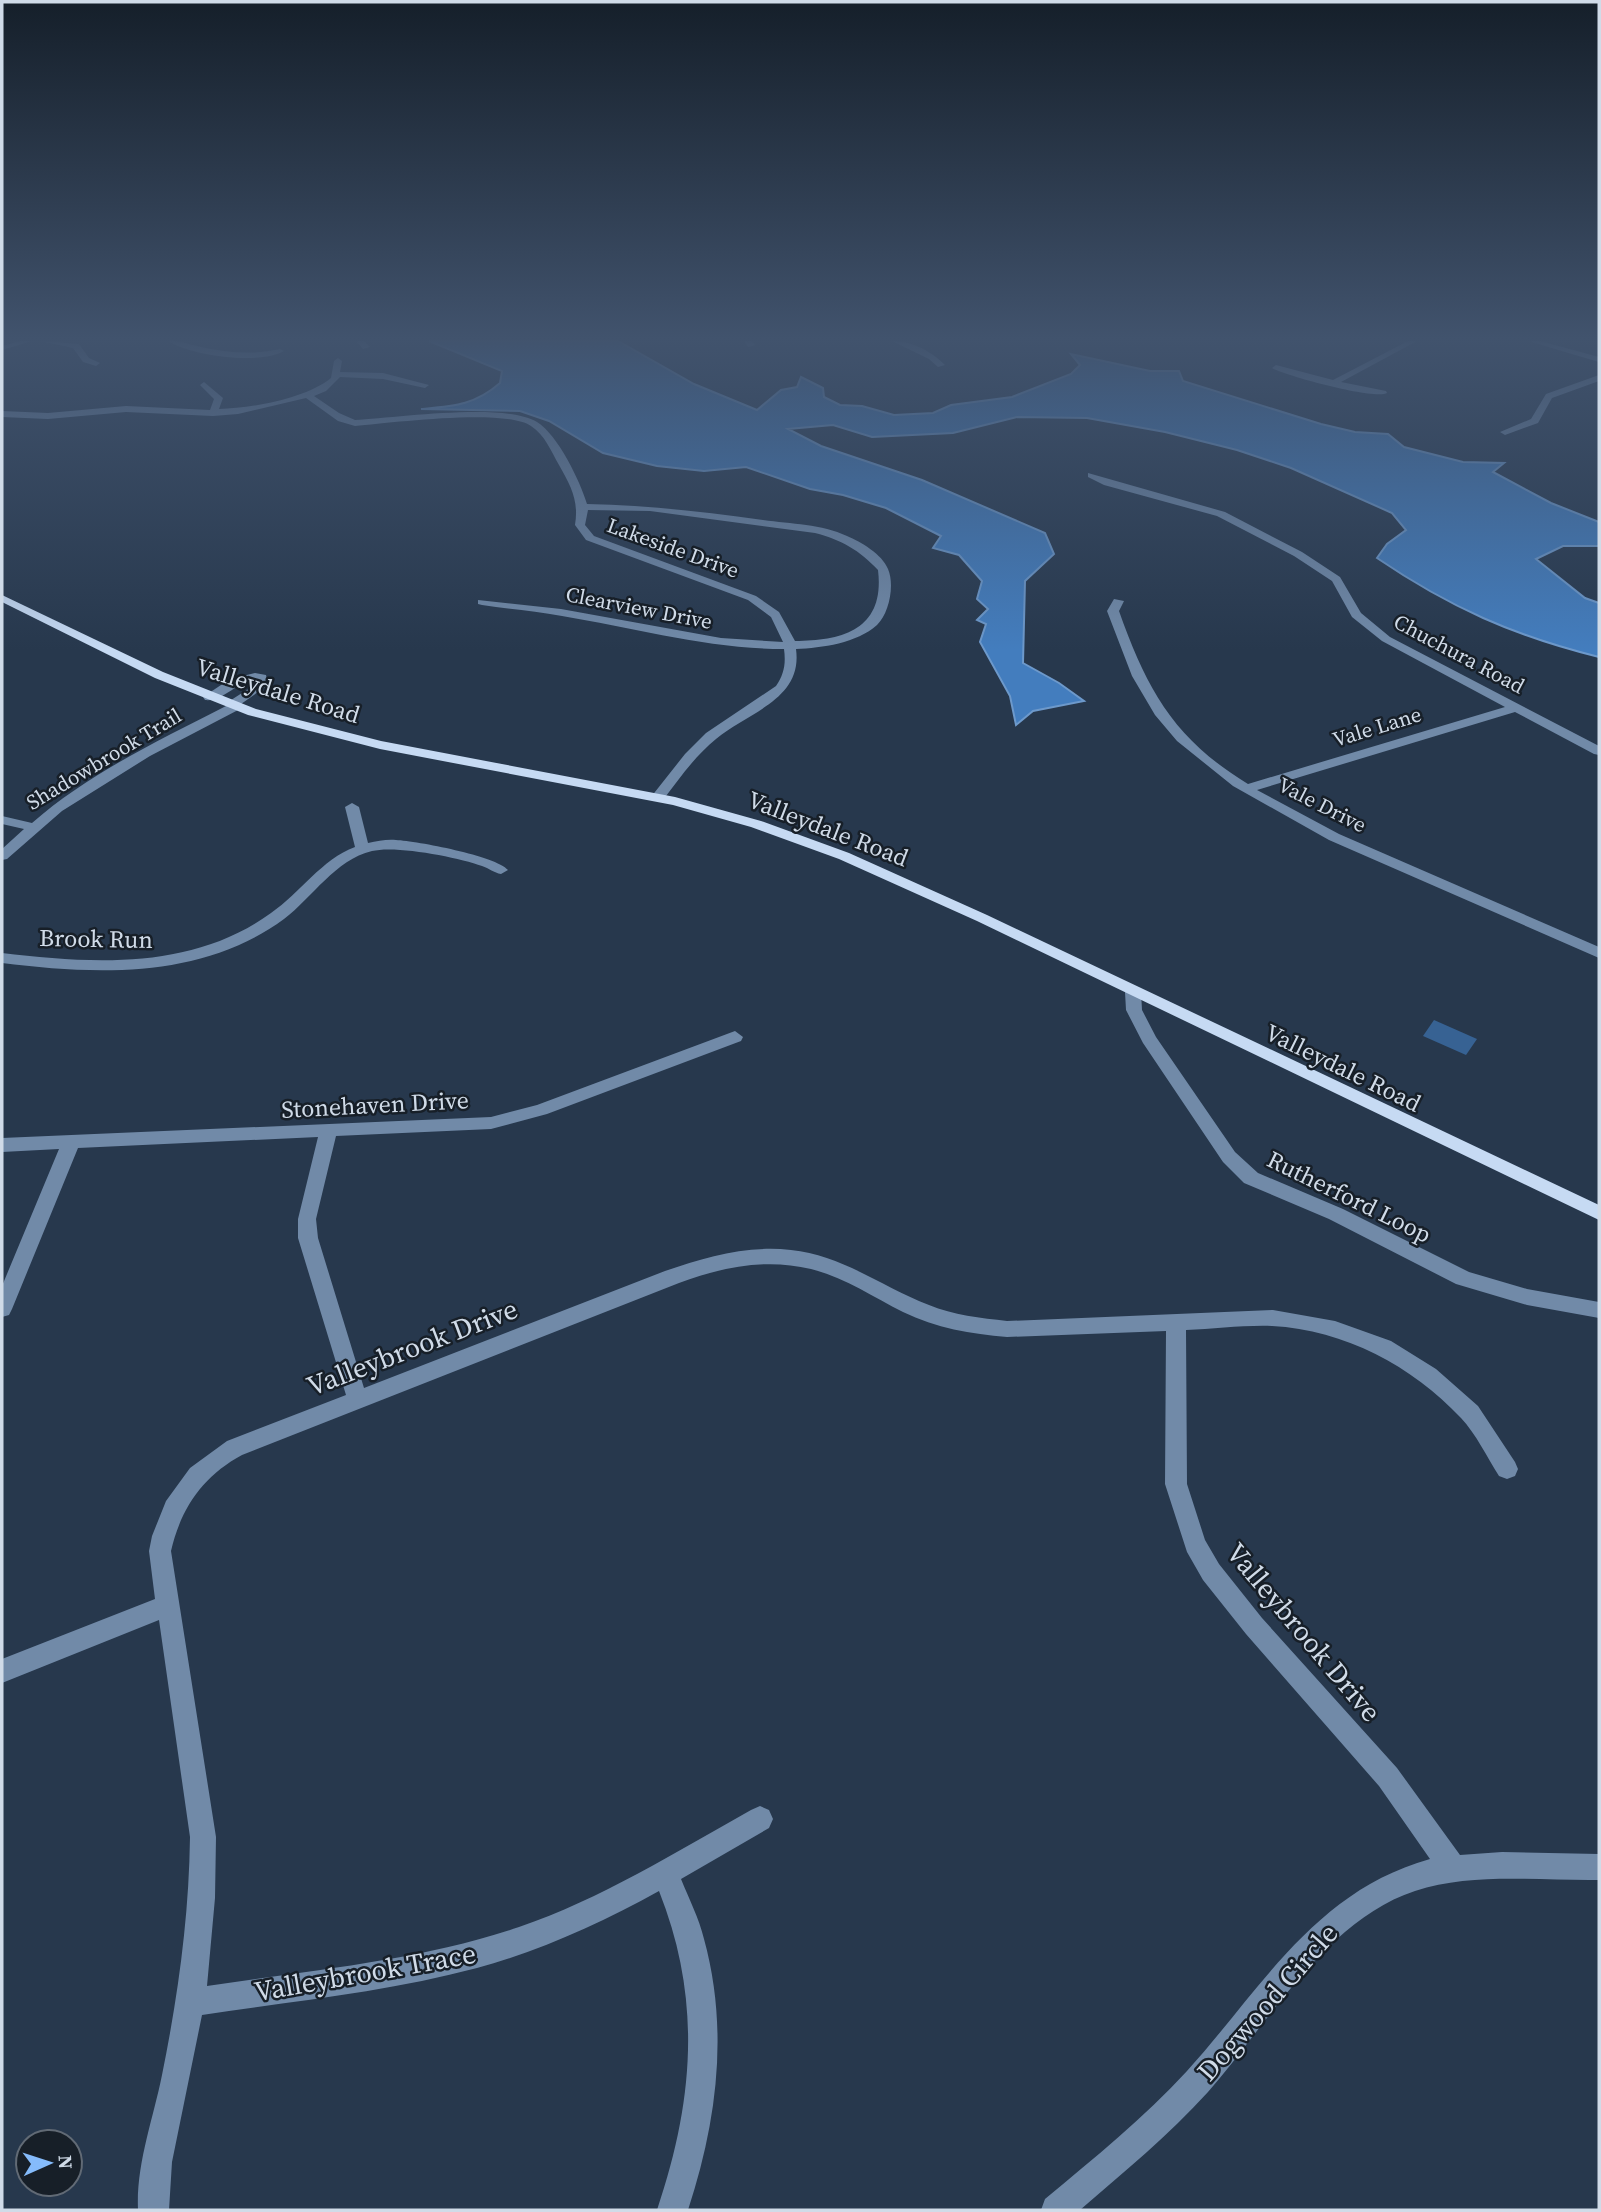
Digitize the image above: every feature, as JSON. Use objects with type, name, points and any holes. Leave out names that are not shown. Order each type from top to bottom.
[{"type":"main road","name":"Valleydale Road","points":[[2,598],[159,675],[225,702],[312,729],[380,745],[658,797],[756,824],[844,856],[960,908],[1599,1213]]},
{"type":"street","name":"Lakeside Drive","points":[[552,444],[577,487],[583,507],[580,525],[590,538],[756,599],[775,612],[790,644],[793,668],[782,688],[770,699],[713,734],[658,797]]},
{"type":"street","name":"Chuchura Road","points":[[1091,475],[1101,481],[1221,514],[1253,529],[1329,572],[1341,586],[1356,615],[1386,639],[1599,751]]},
{"type":"street","name":"Clearview Drive","points":[[482,602],[562,612],[720,642],[790,644],[847,637],[875,620],[880,610],[883,569],[869,552],[842,537],[816,530],[650,508],[583,507]]},
{"type":"street","name":"Vale Drive","points":[[1118,601],[1113,611],[1121,633],[1145,690],[1158,710],[1185,741],[1249,788],[1291,815],[1353,845],[1599,953]]},
{"type":"street","name":"Shadowbrook Trail","points":[[2,856],[32,827],[57,808],[225,702]]},
{"type":"street","name":"Vale Lane","points":[[1249,788],[1517,707]]},
{"type":"street","points":[[352,807],[363,849]]},
{"type":"street","points":[[2,820],[32,827]]},
{"type":"street","name":"Brook Run","points":[[2,958],[125,967],[162,964],[191,957],[248,935],[284,912],[343,856],[383,845],[407,846],[485,863],[501,870]]},
{"type":"street","name":"Rutherford Loop","points":[[1133,992],[1134,1010],[1149,1039],[1229,1157],[1251,1178],[1336,1214],[1463,1278],[1527,1297],[1599,1310]]},
{"type":"street","name":"Stonehaven Drive","points":[[2,1145],[463,1126],[509,1119],[541,1110],[735,1037]]},
{"type":"street","points":[[328,1132],[307,1219],[308,1238],[357,1398]]},
{"type":"street","points":[[2,1309],[71,1143]]},
{"type":"street","name":"Valleybrook Drive","points":[[153,2210],[161,2144],[192,2002],[200,1935],[203,1837],[166,1606],[160,1551],[164,1531],[176,1501],[191,1480],[223,1454],[357,1398],[677,1276],[733,1258],[771,1256],[816,1261],[838,1268],[923,1312],[980,1327],[1007,1329],[1273,1318],[1335,1329],[1384,1347],[1429,1375],[1470,1413],[1507,1469]]},
{"type":"street","name":"Valleybrook Drive","points":[[1176,1321],[1176,1484],[1195,1544],[1211,1572],[1247,1618],[1388,1777],[1454,1870]]},
{"type":"street","points":[[2,1671],[166,1606]]},
{"type":"street","name":"Valleybrook Trace","points":[[192,2002],[427,1966],[521,1940],[580,1916],[761,1819]]},
{"type":"street","name":"Dogwood Circle","points":[[1056,2210],[1196,2083],[1304,1954],[1335,1922],[1370,1897],[1411,1878],[1454,1870],[1599,1867]]},
{"type":"street","points":[[665,1872],[690,1936],[702,2019],[702,2076],[694,2140],[673,2210]]},
{"type":"shaded area","points":[[588,444],[818,444],[922,480],[1045,533],[1054,554],[1025,581],[1023,663],[1084,701],[1033,711],[1016,725],[1010,696],[980,642],[986,624],[977,620],[988,609],[977,599],[982,581],[959,555],[933,548],[941,536],[886,508],[843,495],[810,489],[746,467],[704,471],[657,466],[603,453]]},
{"type":"shaded area","points":[[1214,444],[1401,444],[1463,462],[1504,463],[1493,472],[1551,503],[1599,522],[1599,546],[1563,546],[1536,559],[1585,598],[1599,603],[1599,657],[1510,629],[1430,591],[1377,558],[1387,544],[1406,530],[1392,513],[1291,468]]},
{"type":"shaded area","points":[[1434,1020],[1477,1039],[1466,1055],[1423,1036]]}]
